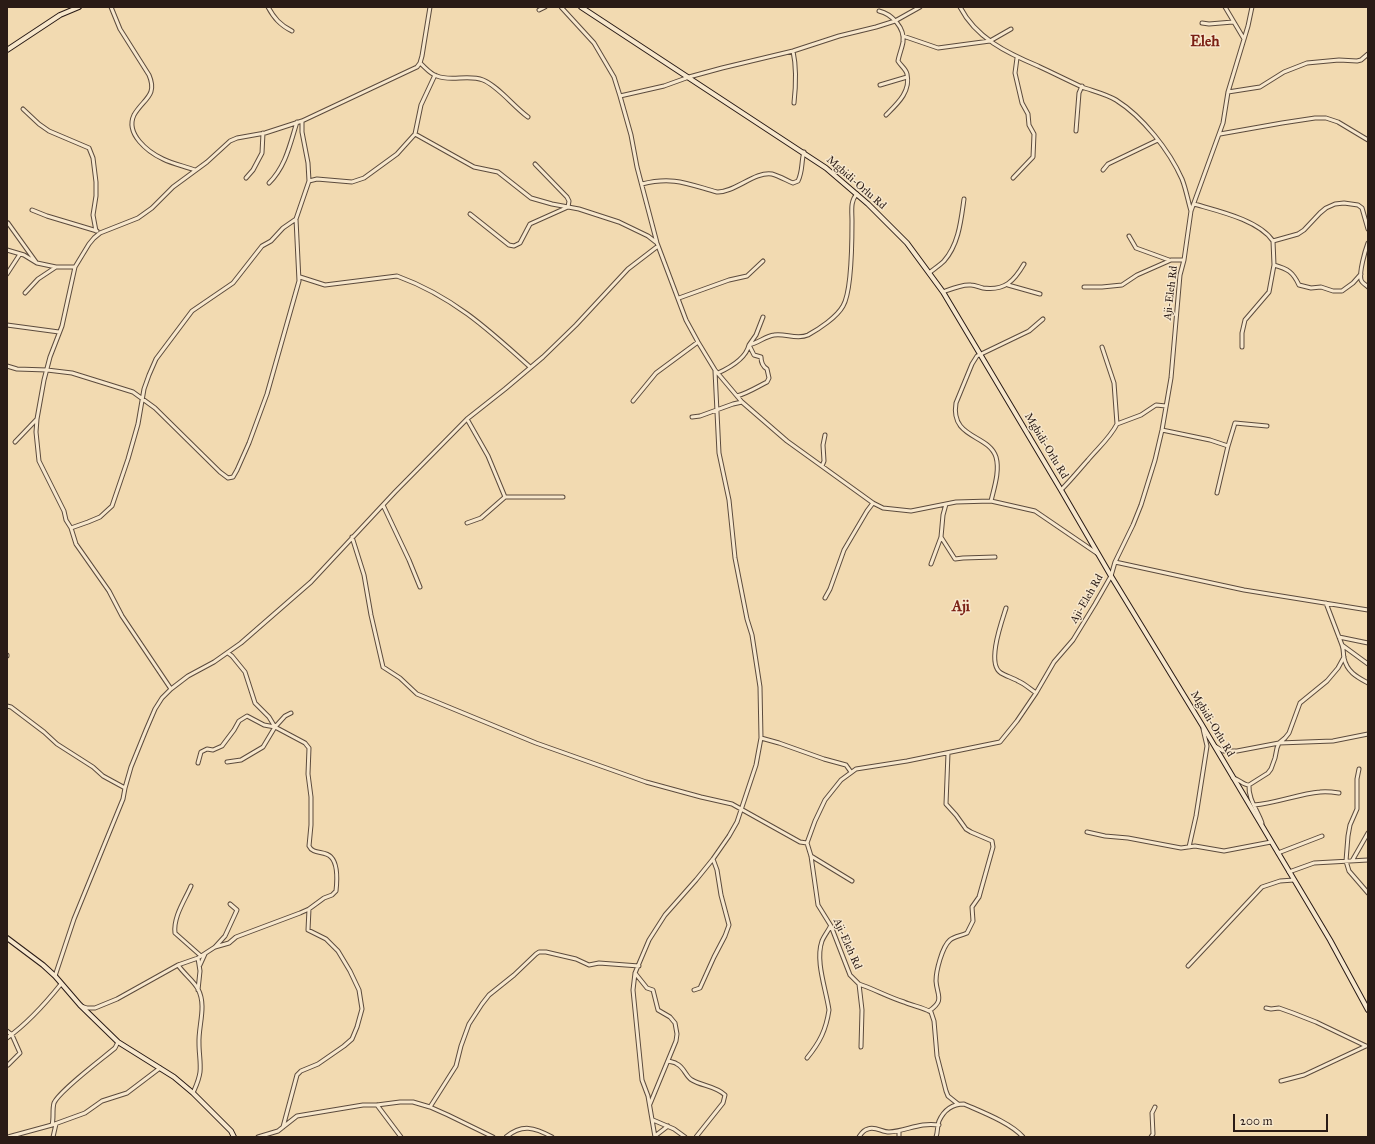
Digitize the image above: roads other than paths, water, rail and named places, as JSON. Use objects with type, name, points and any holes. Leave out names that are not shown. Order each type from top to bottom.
[{"type":"main road","points":[[7,50],[40,27],[77,7]]},
{"type":"main road","name":"Mgbidi-Orlu Rd","points":[[581,7],[804,152],[857,194],[907,244],[943,292],[1062,490],[1111,576],[1330,940],[1368,1010]]},
{"type":"main road","points":[[7,938],[55,976],[80,1006],[118,1042],[174,1077],[193,1093],[234,1137]]},
{"type":"street","points":[[111,7],[120,29],[149,75],[152,84],[150,94],[135,114],[132,122],[132,130],[151,152],[162,158],[195,170]]},
{"type":"street","points":[[268,7],[274,18],[284,27],[292,31]]},
{"type":"street","points":[[171,689],[122,616],[109,591],[76,544],[64,511],[39,461],[36,432],[44,380],[66,311],[75,267],[89,244],[100,233],[138,218],[152,208],[173,187],[207,162],[230,141],[302,121],[417,67],[420,63],[430,7]]},
{"type":"street","points":[[539,10],[545,7]]},
{"type":"street","points":[[561,7],[594,43],[614,77],[658,245],[686,320],[715,370],[742,402],[787,441],[873,503],[883,508],[911,511],[956,502],[991,501],[1035,511],[1098,554]]},
{"type":"street","points":[[620,96],[664,86],[688,77],[722,68],[793,51],[839,36],[895,21],[920,7]]},
{"type":"street","points":[[960,7],[965,18],[990,42],[1017,58],[1116,100],[1134,114],[1150,130],[1172,159],[1183,180],[1191,211]]},
{"type":"street","points":[[1225,7],[1244,39]]},
{"type":"street","name":"Aji-Eleh Rd","points":[[861,1047],[862,1010],[859,984],[850,975],[831,926],[818,905],[807,843],[815,821],[825,800],[842,780],[856,769],[948,753],[1000,742],[1017,721],[1036,693],[1054,662],[1073,640],[1111,576],[1115,562],[1141,505],[1155,460],[1171,378],[1180,275],[1184,260],[1191,211],[1220,134],[1228,92],[1248,26],[1252,7]]},
{"type":"street","points":[[879,11],[889,14],[895,21],[903,36],[903,43],[898,61],[906,71],[907,77],[907,89],[904,95],[886,115]]},
{"type":"street","points":[[1202,23],[1209,24],[1233,22]]},
{"type":"street","points":[[903,36],[938,48],[990,42],[1011,29]]},
{"type":"street","points":[[793,51],[796,65],[794,103]]},
{"type":"street","points":[[1228,92],[1260,87],[1284,72],[1307,63],[1339,60],[1357,62],[1368,54]]},
{"type":"street","points":[[1014,178],[1033,157],[1034,134],[1029,125],[1028,114],[1022,103],[1015,73],[1017,58]]},
{"type":"street","points":[[420,63],[435,75],[446,78],[480,79],[488,82],[518,110],[528,117]]},
{"type":"street","points":[[309,181],[317,179],[352,182],[364,178],[397,154],[415,134],[421,106],[435,75]]},
{"type":"street","points":[[880,85],[907,77]]},
{"type":"street","points":[[1076,131],[1079,93],[1082,86]]},
{"type":"street","points":[[23,109],[49,131],[89,148],[93,158],[96,182],[96,196],[93,215],[96,231]]},
{"type":"street","points":[[1220,134],[1315,118],[1326,118],[1338,122],[1368,140]]},
{"type":"street","points":[[7,366],[17,369],[72,373],[133,392],[143,398],[220,472],[228,478],[233,477],[249,443],[266,394],[300,277],[296,219],[309,181],[308,163],[302,132],[302,121]]},
{"type":"street","points":[[269,183],[284,164],[297,122]]},
{"type":"street","points":[[246,178],[253,170],[262,153],[263,133]]},
{"type":"street","points":[[415,134],[474,168],[498,172],[531,198],[552,204],[568,206],[619,222],[648,236],[658,245]]},
{"type":"street","points":[[1103,170],[1108,164],[1158,140]]},
{"type":"street","points":[[642,184],[666,180],[723,192],[767,174],[793,183],[798,181],[800,177],[804,152]]},
{"type":"street","points":[[534,164],[567,197],[569,202],[568,206]]},
{"type":"street","points":[[749,345],[776,334],[798,337],[805,336],[816,331],[831,319],[843,306],[849,283],[852,242],[852,206],[857,194]]},
{"type":"street","points":[[929,273],[944,260],[953,246],[960,230],[964,199]]},
{"type":"street","points":[[1274,241],[1298,234],[1326,208],[1335,204],[1344,203],[1358,205],[1362,208],[1368,229]]},
{"type":"street","points":[[1194,204],[1254,225],[1270,236],[1274,241],[1274,265],[1269,292],[1245,320],[1242,333],[1242,347]]},
{"type":"street","points":[[470,214],[509,245],[514,246],[520,243],[530,224],[568,206]]},
{"type":"street","points":[[32,210],[100,233]]},
{"type":"street","points":[[71,528],[100,517],[112,506],[128,459],[144,389],[151,368],[185,320],[192,312],[233,284],[262,246],[271,241],[283,228],[296,219]]},
{"type":"street","points":[[8,223],[12,226],[37,263]]},
{"type":"street","points":[[1129,236],[1136,248],[1169,260],[1184,260]]},
{"type":"street","points":[[1368,243],[1361,274],[1363,283],[1368,287]]},
{"type":"street","points":[[55,976],[74,919],[123,799],[125,788],[155,710],[162,698],[188,676],[214,662],[241,643],[311,582],[352,537],[467,419],[543,357],[576,325],[628,269],[658,245]]},
{"type":"street","points":[[7,250],[24,255],[37,263],[56,267],[75,267]]},
{"type":"street","points":[[7,274],[20,254]]},
{"type":"street","points":[[1084,288],[1122,285],[1137,275],[1169,260]]},
{"type":"street","points":[[679,298],[729,280],[747,276],[763,261]]},
{"type":"street","points":[[1008,285],[1024,264]]},
{"type":"street","points":[[1274,265],[1284,268],[1294,275],[1299,285],[1311,288],[1321,287],[1333,291],[1342,291],[1353,283],[1361,274]]},
{"type":"street","points":[[25,293],[38,279],[56,267]]},
{"type":"street","points":[[300,277],[325,285],[397,276],[454,304],[484,326],[530,367]]},
{"type":"street","points":[[943,292],[970,285],[984,288],[996,288],[1008,285],[1040,294]]},
{"type":"street","points":[[718,373],[732,366],[748,351],[749,345],[756,335],[762,317]]},
{"type":"street","points":[[991,501],[997,473],[997,458],[990,447],[960,426],[955,410],[960,393],[974,360],[980,354],[1029,331],[1043,318]]},
{"type":"street","points":[[7,325],[59,332]]},
{"type":"street","points":[[633,401],[656,372],[698,342]]},
{"type":"street","points":[[737,396],[745,394],[768,382],[769,378],[767,369],[761,362],[761,356],[754,355],[749,345]]},
{"type":"street","points":[[1062,490],[1114,431],[1118,424],[1114,383],[1102,347]]},
{"type":"street","points":[[655,1136],[648,1096],[642,1080],[633,990],[635,973],[649,940],[665,915],[696,880],[729,836],[742,810],[756,765],[761,738],[760,687],[752,635],[747,619],[735,558],[729,500],[719,453],[715,370]]},
{"type":"street","points":[[692,416],[700,416],[742,402]]},
{"type":"street","points":[[1118,424],[1141,415],[1156,405],[1166,406]]},
{"type":"street","points":[[15,442],[37,419]]},
{"type":"street","points":[[467,419],[488,456],[505,497]]},
{"type":"street","points":[[1217,493],[1235,423],[1267,426]]},
{"type":"street","points":[[1162,430],[1210,440],[1228,446]]},
{"type":"street","points":[[822,466],[824,461],[823,446],[825,435]]},
{"type":"street","points":[[467,523],[481,518],[505,497],[563,497]]},
{"type":"street","points":[[825,598],[830,589],[844,550],[873,503]]},
{"type":"street","points":[[931,564],[941,537],[943,515],[946,504]]},
{"type":"street","points":[[383,505],[409,560],[420,588]]},
{"type":"street","points":[[352,537],[364,575],[371,615],[383,667],[400,678],[417,694],[536,743],[646,782],[732,804],[800,842],[807,843]]},
{"type":"street","points":[[941,537],[955,559],[995,557]]},
{"type":"street","points":[[1115,562],[1244,590],[1368,610]]},
{"type":"street","points":[[1326,603],[1350,671],[1368,683]]},
{"type":"street","points":[[1006,608],[995,644],[994,654],[998,670],[1001,673],[1019,681],[1036,693]]},
{"type":"street","points":[[1339,637],[1368,642]]},
{"type":"street","points":[[1342,645],[1368,664]]},
{"type":"street","points":[[228,653],[245,672],[255,703],[269,717],[275,727]]},
{"type":"street","points":[[1249,785],[1268,773],[1271,769],[1279,743],[1289,733],[1300,704],[1327,681],[1338,668],[1344,657]]},
{"type":"street","points":[[7,706],[11,707],[44,732],[57,744],[93,767],[103,776],[125,788]]},
{"type":"street","points":[[227,762],[241,760],[263,747],[278,722],[291,713]]},
{"type":"street","points":[[80,1006],[93,1008],[121,997],[178,965],[199,957],[215,947],[229,943],[236,937],[309,909],[337,890],[336,868],[331,857],[313,850],[309,846],[311,800],[308,774],[308,747],[305,743],[275,727],[264,726],[247,716],[239,721],[222,746],[213,750],[207,749],[201,752],[198,763]]},
{"type":"street","points":[[1189,847],[1196,816],[1207,746],[1202,725]]},
{"type":"street","points":[[1214,745],[1223,751],[1237,751],[1279,743],[1333,741],[1368,734]]},
{"type":"street","points":[[761,738],[779,742],[846,765],[851,772]]},
{"type":"street","points":[[929,1011],[935,1007],[938,1000],[939,995],[936,979],[944,950],[950,940],[967,933],[972,924],[972,907],[979,896],[993,846],[992,840],[966,829],[946,804],[948,753]]},
{"type":"street","points":[[1359,768],[1357,779],[1357,808],[1350,825],[1346,861],[1349,871],[1368,893]]},
{"type":"street","points":[[1233,778],[1239,779],[1246,785],[1249,785]]},
{"type":"street","points":[[1249,785],[1248,790],[1266,833]]},
{"type":"street","points":[[1254,805],[1270,804],[1292,797],[1321,792],[1339,793]]},
{"type":"street","points":[[1087,832],[1181,848],[1195,846],[1224,851],[1271,842]]},
{"type":"street","points":[[1352,861],[1368,834]]},
{"type":"street","points":[[1278,853],[1322,836]]},
{"type":"street","points":[[810,856],[852,881]]},
{"type":"street","points":[[694,990],[700,988],[714,957],[726,936],[729,925],[721,894],[717,870],[713,859]]},
{"type":"street","points":[[1289,872],[1314,863],[1368,860]]},
{"type":"street","points":[[1188,966],[1262,887],[1280,881],[1294,880]]},
{"type":"street","points":[[191,886],[174,928],[175,933],[199,957],[200,983],[198,990]]},
{"type":"street","points":[[215,947],[224,936],[237,910],[230,904]]},
{"type":"street","points":[[283,1127],[297,1075],[300,1071],[322,1060],[352,1039],[362,1009],[359,990],[338,951],[326,939],[308,930],[309,909]]},
{"type":"street","points":[[807,1058],[821,1038],[828,1016],[829,1010],[820,963],[822,940],[831,926]]},
{"type":"street","points":[[430,1107],[456,1066],[468,1024],[489,995],[514,975],[536,954],[539,952],[546,952],[576,959],[589,965],[599,963],[639,966]]},
{"type":"street","points":[[200,965],[205,953]]},
{"type":"street","points":[[178,965],[183,973],[195,984],[202,1006],[199,1044],[200,1070],[199,1078],[193,1093]]},
{"type":"street","points":[[635,973],[647,988],[653,990],[658,1010],[670,1017],[675,1023],[677,1034],[676,1041],[650,1106]]},
{"type":"street","points":[[7,1038],[39,1011],[61,984]]},
{"type":"street","points":[[859,984],[929,1011],[933,1015],[937,1056],[946,1091],[948,1096],[958,1104]]},
{"type":"street","points":[[88,1014],[93,1008]]},
{"type":"street","points":[[1266,1008],[1279,1008],[1293,1012],[1367,1046]]},
{"type":"street","points":[[7,1031],[12,1035],[20,1053],[8,1065]]},
{"type":"street","points":[[53,1137],[54,1104],[70,1086],[115,1048],[118,1042]]},
{"type":"street","points":[[1281,1081],[1304,1075],[1367,1046]]},
{"type":"street","points":[[668,1061],[678,1064],[688,1078],[694,1082],[709,1086],[722,1092],[724,1095],[723,1103],[696,1137]]},
{"type":"street","points":[[8,1137],[86,1113],[102,1102],[127,1093],[160,1068]]},
{"type":"street","points":[[258,1137],[274,1133],[297,1116],[363,1105],[400,1102],[413,1102],[430,1107],[493,1137]]},
{"type":"street","points":[[936,1137],[939,1121],[948,1109],[958,1104],[964,1104],[1006,1124],[1019,1132],[1023,1137]]},
{"type":"street","points":[[377,1105],[401,1137]]},
{"type":"street","points":[[1151,1137],[1154,1134],[1152,1113],[1155,1107]]},
{"type":"street","points":[[653,1120],[668,1126],[685,1137]]},
{"type":"street","points":[[858,1137],[869,1128],[889,1132],[922,1124],[938,1125]]},
{"type":"street","points":[[655,1136],[668,1126]]},
{"type":"street","points":[[506,1137],[518,1128],[528,1128],[541,1131],[552,1137]]},
{"type":"street","points":[[899,1130],[899,1137]]},
{"type":"district","name":"Eleh","points":[[1205,42]]},
{"type":"district","name":"Aji","points":[[961,607]]}]
